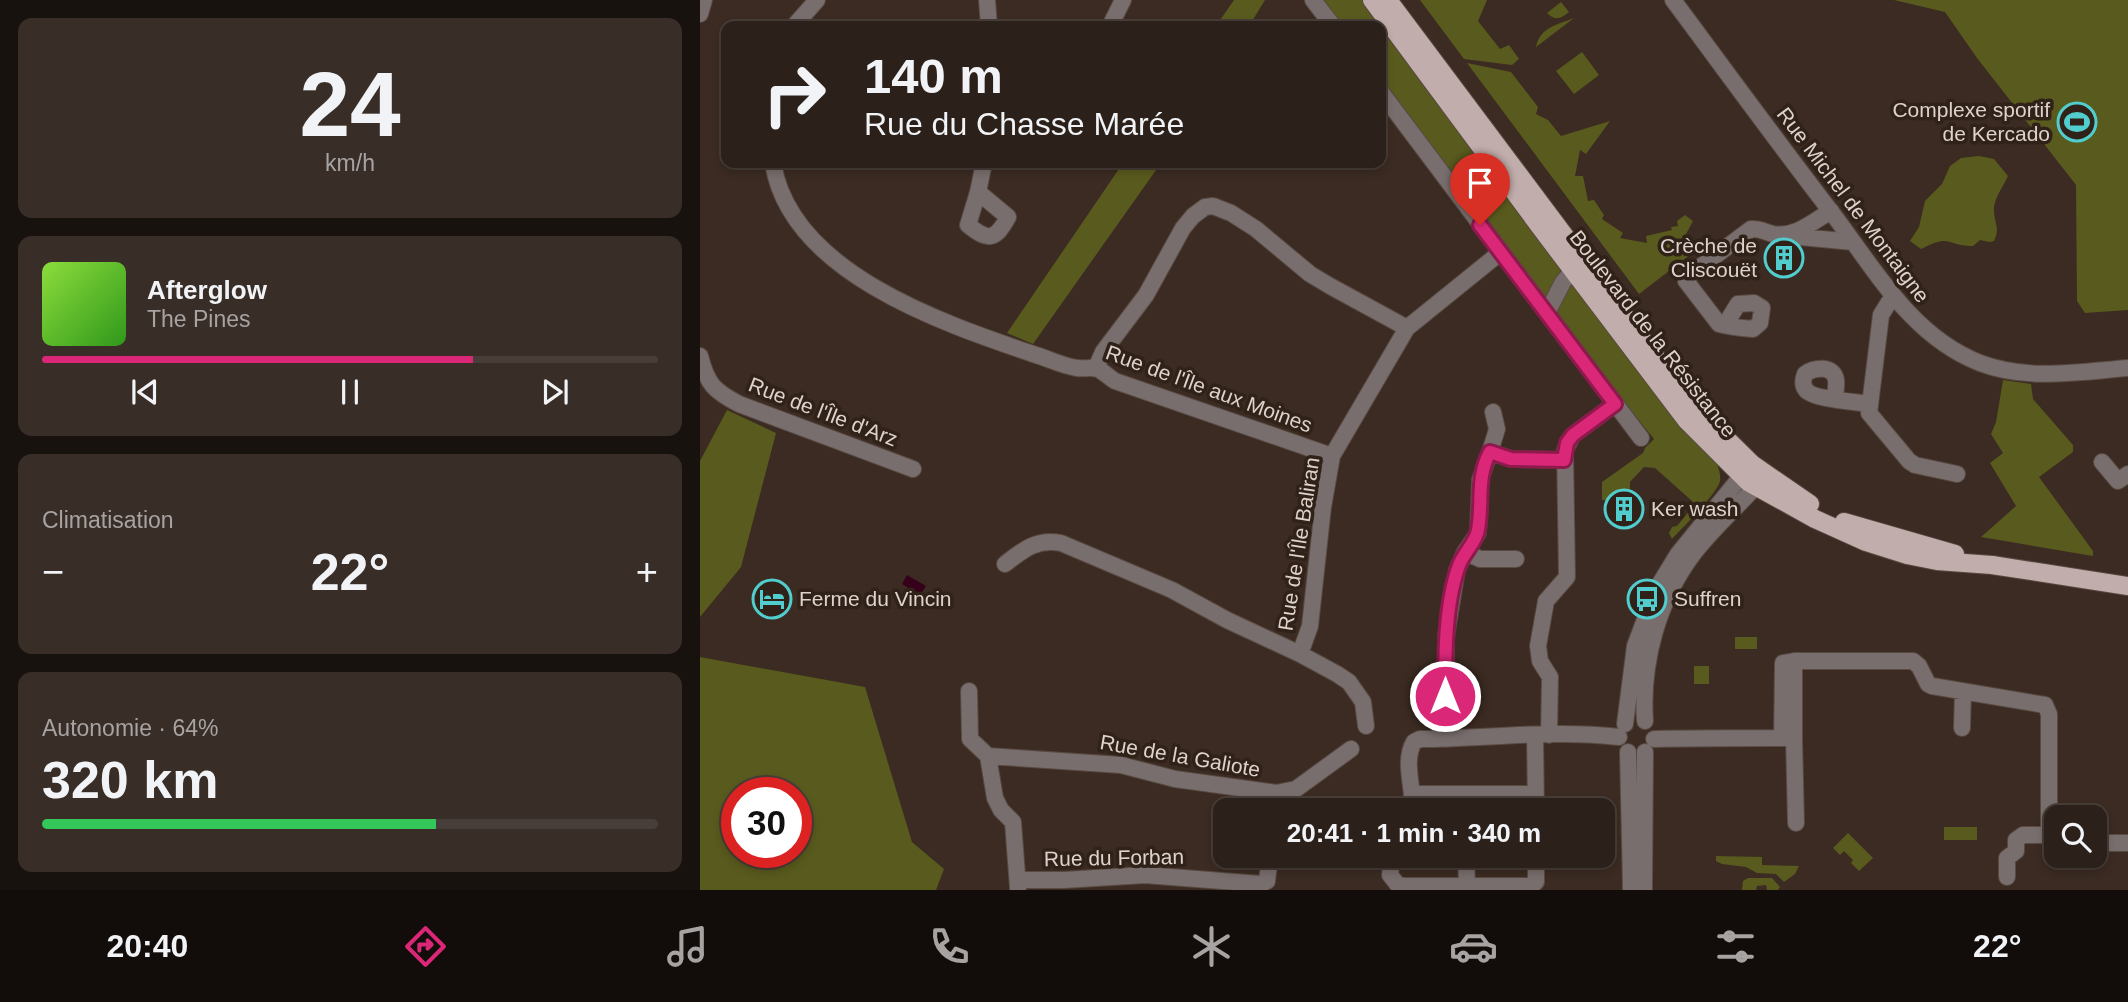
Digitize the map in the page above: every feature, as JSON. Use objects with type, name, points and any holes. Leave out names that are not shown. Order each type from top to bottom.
[{"type":"main road","name":"Boulevard de la Résistance","points":[[1372,0],[1687,421],[1753,475],[1843,521],[1992,565],[2128,586]]},
{"type":"main road","name":"Boulevard de la Résistance","points":[[1388,0],[1689,402],[1753,475]]},
{"type":"street","points":[[700,14],[704,0]]},
{"type":"street","points":[[798,21],[817,0]]},
{"type":"street","points":[[987,0],[989,21]]},
{"type":"street","points":[[1112,21],[1123,0]]},
{"type":"street","points":[[1313,0],[1329,21]]},
{"type":"street","name":"Rue Michel de Montaigne","points":[[1673,0],[1895,298],[1922,328],[1958,353],[1981,363],[2024,373],[2053,374],[2128,369]]},
{"type":"street","points":[[1386,99],[1641,438]]},
{"type":"street","name":"Rue de l'Île aux Moines","points":[[775,168],[780,192],[793,215],[819,246],[854,275],[910,305],[1016,348],[1077,368],[1096,368],[1115,381],[1332,456]]},
{"type":"street","points":[[978,192],[983,168]]},
{"type":"street","points":[[1096,368],[1103,352],[1146,295],[1183,228],[1205,207],[1213,206],[1231,213],[1256,229],[1310,274],[1407,328]]},
{"type":"street","points":[[1788,236],[1830,211]]},
{"type":"street","points":[[1725,325],[1714,320],[1686,281],[1686,276],[1754,228],[1788,236],[1853,242]]},
{"type":"street","name":"Rue de l'Île Baliran","points":[[1300,654],[1310,626],[1323,507],[1332,456],[1407,328],[1501,252]]},
{"type":"street","points":[[1547,313],[1563,282],[1573,270]]},
{"type":"street","points":[[1895,298],[1881,315],[1869,413],[1909,461],[1915,465],[1957,474]]},
{"type":"street","name":"Rue de l'Île d'Arz","points":[[700,356],[704,372],[717,392],[739,404],[913,469]]},
{"type":"street","points":[[1835,399],[1869,404]]},
{"type":"street","points":[[1536,798],[1550,677],[1539,662],[1538,646],[1546,601],[1567,577],[1564,460],[1567,443],[1573,435],[1615,404]]},
{"type":"street","points":[[1446,739],[1446,638],[1457,570],[1478,533],[1480,480],[1497,429],[1493,412]]},
{"type":"street","points":[[1490,452],[1511,459],[1564,460]]},
{"type":"street","points":[[2102,462],[2123,477],[2128,495]]},
{"type":"street","points":[[1645,722],[1645,678],[1649,651],[1661,615],[1681,573],[1753,475]]},
{"type":"street","points":[[1753,475],[1724,500],[1678,554],[1656,590],[1635,646],[1620,743],[1642,748],[1788,738]]},
{"type":"street","points":[[1005,564],[1027,547],[1044,542],[1061,543],[1172,590],[1227,621],[1300,654],[1349,682],[1363,702],[1366,726]]},
{"type":"street","points":[[1465,552],[1480,559],[1516,559]]},
{"type":"street","points":[[1678,554],[1695,552]]},
{"type":"street","points":[[1678,554],[1681,573]]},
{"type":"street","points":[[1796,823],[1783,663],[1794,661],[1913,662],[1917,663],[1928,684],[2042,703],[2048,708],[2051,805]]},
{"type":"street","points":[[969,691],[970,739],[988,756],[995,799],[1013,822],[1018,885]]},
{"type":"street","points":[[1962,728],[1963,691]]},
{"type":"street","points":[[1411,798],[1409,781],[1412,745],[1420,739],[1622,730],[1631,720],[1645,722],[1650,726],[1642,748],[1631,890]]},
{"type":"street","points":[[1642,748],[1644,890]]},
{"type":"street","name":"Rue de la Galiote","points":[[988,756],[1121,765],[1175,779],[1276,793],[1296,789],[1351,749]]},
{"type":"street","points":[[1276,793],[1276,798]]},
{"type":"street","points":[[1412,794],[1438,798]]},
{"type":"street","points":[[2007,877],[2007,858],[2016,851],[2016,840],[2023,835],[2044,838]]},
{"type":"street","points":[[2107,843],[2128,843]]},
{"type":"street","name":"Rue du Forban","points":[[1018,885],[1145,875],[1261,884],[1267,881],[1269,868]]},
{"type":"street","points":[[1391,868],[1390,875],[1398,885],[1467,886],[1534,885],[1535,868]]},
{"type":"street","points":[[1466,868],[1467,886]]},
{"type":"shaded area","points":[[1234,0],[1265,0],[1252,21],[1219,21]]},
{"type":"shaded area","points":[[1320,0],[1364,0],[1379,21],[1336,21]]},
{"type":"shaded area","points":[[1420,0],[1487,0],[1478,21],[1500,49],[1509,45],[1519,59],[1512,65],[1464,59]]},
{"type":"shaded area","name":"Complexe sportif de Kercado","points":[[1894,0],[2128,0],[2128,310],[2085,313],[2077,301],[2076,185],[1977,58],[1945,12]]},
{"type":"shaded area","points":[[1561,2],[1569,12],[1561,18],[1547,13]]},
{"type":"shaded area","points":[[1574,18],[1536,47],[1545,31]]},
{"type":"shaded area","points":[[1386,30],[1560,267],[1561,271],[1546,298],[1542,298],[1386,88]]},
{"type":"shaded area","points":[[1582,52],[1599,75],[1574,94],[1556,71]]},
{"type":"shaded area","points":[[1467,63],[1511,72],[1538,107],[1536,114],[1548,120],[1561,136],[1610,121],[1586,154],[1580,150],[1575,176],[1583,176],[1588,201],[1594,200],[1604,215],[1602,219],[1623,233],[1620,238],[1647,243],[1646,236],[1672,230],[1671,227],[1678,226],[1677,221],[1685,215],[1693,221],[1684,238],[1703,245],[1639,294]]},
{"type":"shaded area","points":[[1979,156],[1994,159],[2008,176],[1994,207],[1997,228],[1994,241],[1980,240],[1973,246],[1944,241],[1921,249],[1910,241],[1919,227],[1925,201],[1942,184],[1950,166],[1961,158]]},
{"type":"shaded area","points":[[1120,168],[1157,168],[1033,344],[1007,333]]},
{"type":"shaded area","points":[[1572,283],[1678,424],[1717,464],[1720,477],[1718,487],[1672,539],[1669,533],[1672,527],[1677,526],[1691,509],[1692,501],[1655,468],[1644,467],[1630,482],[1630,500],[1602,500],[1602,482],[1643,453],[1654,439],[1565,324],[1556,320],[1555,307]]},
{"type":"shaded area","points":[[2003,380],[2031,384],[2033,399],[2073,445],[2073,452],[2039,477],[2093,551],[2093,556],[1981,537],[2016,506],[1990,463],[2003,453],[1991,434],[1996,422]]},
{"type":"shaded area","points":[[727,410],[776,433],[741,567],[700,617],[700,461]]},
{"type":"shaded area","points":[[907,575],[926,586],[920,595],[902,584]]},
{"type":"shaded area","points":[[1735,637],[1757,637],[1757,649],[1735,649]]},
{"type":"shaded area","points":[[700,657],[865,687],[912,842],[944,869],[936,890],[700,890]]},
{"type":"shaded area","points":[[1694,666],[1709,666],[1709,684],[1694,684]]},
{"type":"shaded area","points":[[1944,827],[1977,827],[1977,840],[1944,840]]},
{"type":"shaded area","points":[[1848,833],[1873,858],[1859,871],[1844,851],[1840,855],[1833,848]]},
{"type":"shaded area","points":[[1716,856],[1762,857],[1762,865],[1799,866],[1795,874],[1784,882],[1776,874],[1757,873],[1746,867],[1722,864],[1716,861]]},
{"type":"shaded area","points":[[1748,878],[1772,878],[1780,887],[1778,890],[1767,890],[1766,885],[1757,886],[1756,890],[1742,890],[1743,881]]},
{"type":"place","name":"Complexe sportif de Kercado","points":[[2077,122]]},
{"type":"place","name":"Crèche de Cliscouët","points":[[1784,258]]},
{"type":"place","name":"Ker wash","points":[[1624,509]]},
{"type":"place","name":"Ferme du Vincin","points":[[772,599]]},
{"type":"place","name":"Suffren","points":[[1647,599]]},
{"type":"route","points":[[1445,696],[1446,638],[1457,570],[1478,533],[1480,480],[1490,452],[1511,459],[1564,460],[1567,443],[1573,435],[1615,404],[1480,225]]}]
